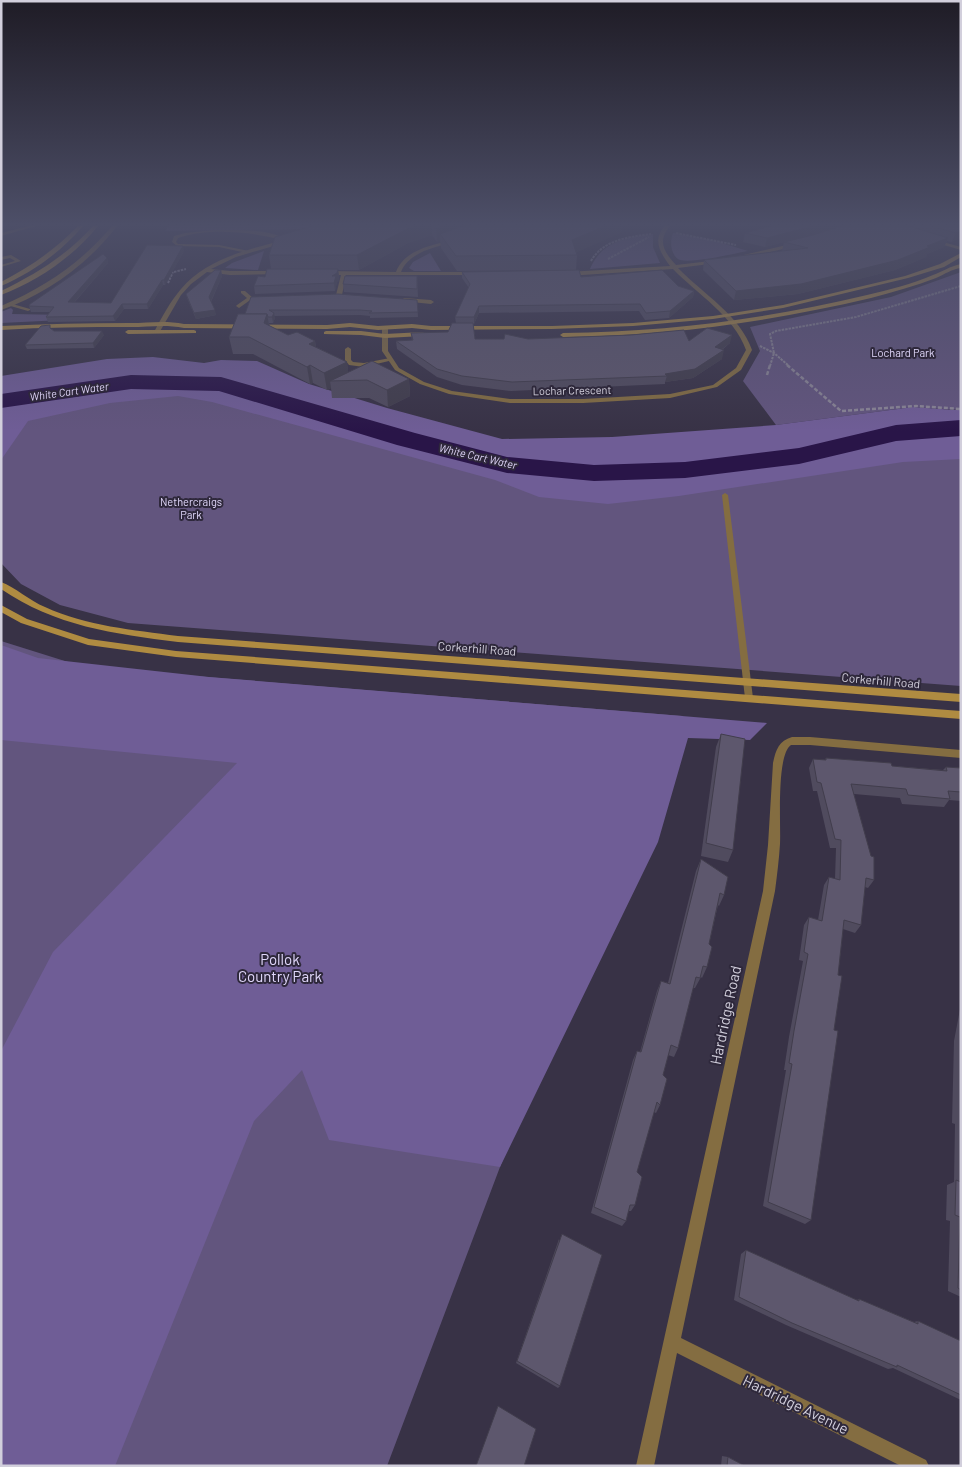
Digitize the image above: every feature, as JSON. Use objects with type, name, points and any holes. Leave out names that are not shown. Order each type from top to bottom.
[{"type":"street","points":[[1,308],[28,294]]},
{"type":"street","points":[[158,332],[179,294]]},
{"type":"street","points":[[246,294],[250,298]]},
{"type":"street","points":[[704,294],[733,323],[745,340]]},
{"type":"street","points":[[2,331],[54,324],[136,325],[162,322],[184,326],[327,327],[350,325],[385,328],[412,326],[431,328],[565,328],[726,316],[807,302],[837,294]]},
{"type":"street","points":[[2,331],[361,333],[384,336],[416,334],[606,333],[667,330],[733,323],[878,294]]},
{"type":"street","points":[[329,296],[348,296]]},
{"type":"street","points":[[239,306],[250,298],[260,298]]},
{"type":"street","points":[[394,299],[431,302]]},
{"type":"street","points":[[385,328],[385,351],[390,360]]},
{"type":"street","name":"Lochar Crescent","points":[[390,360],[397,369],[422,383],[451,393],[510,401],[670,396],[715,386],[739,369],[749,350],[745,340]]},
{"type":"street","name":"Corkerhill Road","points":[[1,585],[12,593],[56,616],[106,630],[178,639],[961,698]]},
{"type":"street","points":[[1,608],[24,621],[88,642],[176,654],[961,715]]},
{"type":"street","name":"Hardridge Road","points":[[645,1466],[769,891],[774,844],[777,765],[780,751],[785,744],[790,742],[810,741],[961,754]]},
{"type":"street","name":"Hardridge Avenue","points":[[672,1342],[920,1466]]},
{"type":"lane","points":[[9,304],[28,310]]},
{"type":"lane","points":[[348,349],[348,360],[351,364],[364,365],[390,360]]},
{"type":"lane","points":[[725,495],[749,698]]},
{"type":"path","points":[[767,375],[774,353],[770,334],[776,331],[856,317],[932,294]]},
{"type":"path","points":[[745,340],[774,353],[841,411],[897,405],[934,404],[961,409]]},
{"type":"green space","name":"Lochard Park","points":[[898,294],[961,294],[961,410],[913,407],[776,425],[743,381],[760,351],[750,327]]},
{"type":"green space","points":[[11,308],[13,310],[12,314],[66,315],[62,320],[1,323],[1,312]]},
{"type":"green space","points":[[153,357],[204,363],[221,360],[257,361],[309,384],[387,408],[502,439],[612,437],[776,425],[913,407],[961,410],[961,459],[903,462],[679,496],[608,504],[539,497],[495,480],[212,402],[178,396],[110,403],[28,421],[1,460],[1,376],[107,359]]},
{"type":"green space","name":"Nethercraigs Park","points":[[182,387],[500,472],[961,437],[961,686],[128,623],[60,605],[21,584],[1,563],[1,407]]},
{"type":"green space","name":"Pollok Country Park","points":[[1,641],[84,667],[683,716],[500,1167],[387,1466],[1,1466]]},
{"type":"green space","name":"Pollok Country Park","points":[[1,645],[38,658],[209,677],[767,723],[750,740],[688,738],[658,842],[500,1167],[329,1140],[302,1070],[254,1121],[115,1466],[1,1466],[1,1051],[53,952],[237,763],[1,740]]},
{"type":"building","points":[[44,294],[75,294],[68,302],[111,303],[116,294],[153,294],[147,304],[122,304],[113,316],[46,317],[54,307],[29,306]]},
{"type":"building","points":[[186,294],[210,294],[209,297],[215,310],[194,313]]},
{"type":"building","points":[[344,294],[417,300],[418,312],[369,313],[372,311],[269,310],[274,313],[272,317],[268,317],[267,314],[245,314],[251,297]]},
{"type":"building","points":[[465,294],[690,294],[670,311],[646,313],[640,304],[479,306],[474,317],[455,317]]},
{"type":"building","points":[[238,314],[267,314],[264,323],[288,335],[297,332],[315,341],[309,344],[347,362],[324,373],[310,365],[307,367],[249,337],[229,337]]},
{"type":"building","points":[[452,323],[473,323],[475,339],[504,339],[505,334],[528,339],[631,335],[684,330],[689,341],[707,328],[732,335],[715,347],[724,350],[695,369],[665,374],[667,376],[512,382],[462,376],[437,369],[396,341],[413,340],[411,333],[448,332]]},
{"type":"building","points":[[50,325],[50,328],[54,331],[102,331],[93,343],[25,345],[41,326]]},
{"type":"building","points":[[372,361],[409,379],[387,390],[367,380],[330,381]]},
{"type":"building","points":[[721,734],[745,739],[733,850],[706,843]]},
{"type":"building","points":[[826,758],[891,763],[892,766],[947,771],[946,767],[961,768],[961,792],[948,791],[950,799],[908,795],[906,789],[851,784],[871,856],[874,857],[874,880],[866,878],[861,925],[844,920],[838,975],[842,976],[834,1030],[838,1031],[811,1220],[768,1202],[792,1064],[789,1063],[808,954],[804,952],[809,917],[822,921],[829,877],[840,880],[841,840],[835,839],[821,783],[817,782],[813,759],[826,760]]},
{"type":"building","points":[[701,859],[728,877],[724,895],[720,893],[709,944],[712,947],[707,967],[703,966],[700,978],[696,977],[678,1048],[671,1045],[663,1075],[667,1079],[660,1105],[657,1102],[637,1172],[642,1177],[635,1205],[630,1205],[626,1221],[594,1207],[637,1051],[641,1052],[661,981],[670,984]]},
{"type":"building","points":[[956,1180],[961,1182],[961,1290],[958,1288],[960,1217],[955,1215]]},
{"type":"building","points":[[562,1234],[602,1255],[560,1386],[517,1361]]},
{"type":"building","points":[[746,1250],[859,1301],[859,1299],[918,1324],[918,1321],[961,1341],[961,1395],[897,1365],[897,1367],[792,1323],[739,1297]]},
{"type":"building","points":[[498,1406],[536,1429],[524,1466],[476,1466]]},
{"type":"building","points":[[728,1457],[745,1466],[727,1466]]},
{"type":"waterway","name":"White Cart Water","points":[[1,401],[131,382],[221,384],[406,439],[507,465],[594,473],[685,470],[799,456],[896,433],[961,428]]}]
